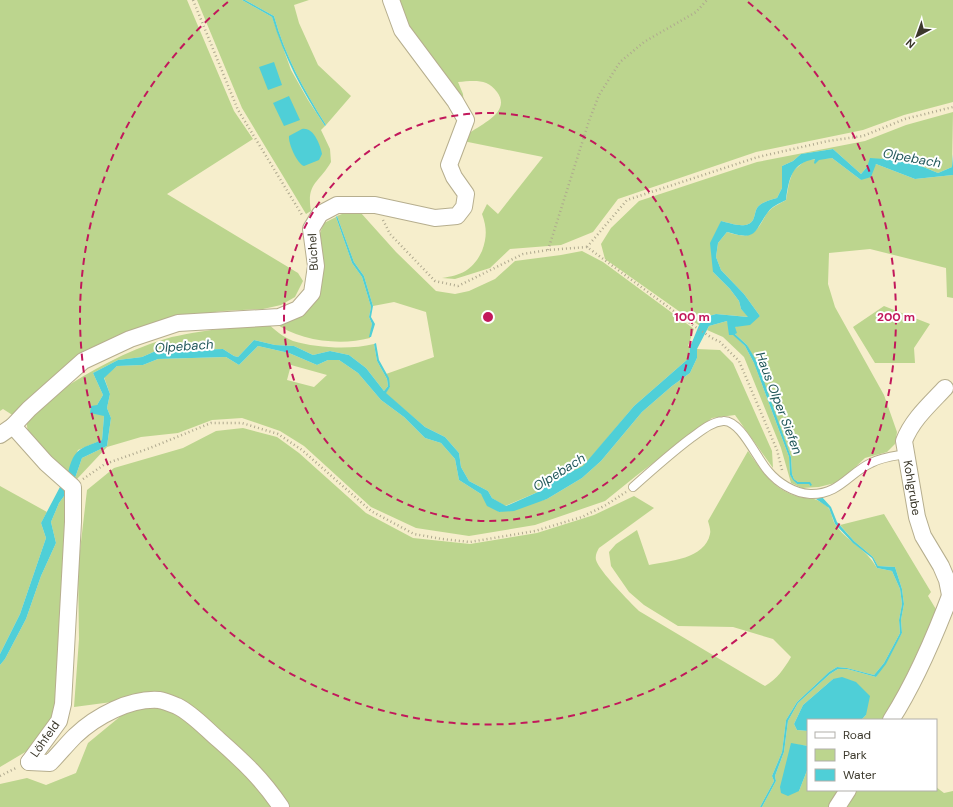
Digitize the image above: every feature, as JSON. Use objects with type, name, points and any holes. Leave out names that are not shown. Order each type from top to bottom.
[{"type":"street","name":"Büchel","points":[[0,435],[13,426],[29,409],[83,361],[130,339],[178,323],[279,317],[298,309],[312,293],[316,266],[311,229],[320,214],[337,205],[374,205],[435,218],[457,216],[464,207],[466,194],[454,177],[449,165],[466,120],[455,100],[402,30],[391,0]]},
{"type":"street","name":"Kohlgrube","points":[[895,714],[922,661],[952,592],[941,566],[923,536],[917,517],[904,441],[914,420],[945,388]]},
{"type":"street","points":[[13,426],[46,463],[69,483]]},
{"type":"street","name":"Löhfeld","points":[[29,762],[59,721],[63,704],[73,522],[69,483]]},
{"type":"street","name":"Löhfeld","points":[[29,762],[50,764],[80,732],[91,723],[122,706],[141,701],[160,700],[177,707],[192,716],[253,771],[281,807]]},
{"type":"street","points":[[837,807],[847,791]]},
{"type":"lane","points":[[633,487],[667,456],[710,425],[724,421],[732,422],[739,428],[768,472],[787,488],[799,492],[811,494],[826,491],[839,486],[870,463],[886,457],[906,454]]},
{"type":"path","points":[[193,0],[238,110],[311,229]]},
{"type":"path","points":[[548,250],[589,121],[599,95],[620,62],[644,42],[696,12],[707,0]]},
{"type":"path","points":[[587,247],[627,200],[758,157],[828,141],[863,136],[905,119],[953,107]]},
{"type":"path","points":[[374,205],[390,234],[435,281],[458,286],[523,254],[548,250],[587,247],[694,326],[720,342],[739,361],[777,450],[787,488]]},
{"type":"path","points":[[69,483],[81,480],[105,464],[150,448],[211,423],[242,423],[278,434],[302,450],[370,511],[414,534],[442,539],[470,542],[535,531],[582,518],[606,506],[633,487]]},
{"type":"path","points":[[0,776],[29,762]]},
{"type":"green space","points":[[0,0],[187,0],[234,111],[253,139],[167,194],[298,273],[303,281],[295,297],[281,305],[263,309],[199,314],[113,346],[14,416],[3,409],[0,411]]},
{"type":"green space","points":[[197,0],[242,0],[272,17],[291,70],[325,126],[321,130],[330,149],[331,162],[312,189],[310,194],[311,211],[306,214],[242,108]]},
{"type":"green space","points":[[245,0],[309,0],[294,5],[299,23],[318,65],[351,96],[326,125],[310,99],[289,59],[274,16]]},
{"type":"green space","points":[[397,0],[953,0],[953,102],[904,115],[863,130],[756,152],[618,199],[593,232],[561,245],[510,249],[490,268],[455,279],[442,278],[461,273],[475,263],[482,251],[485,241],[486,228],[482,214],[487,204],[498,214],[543,157],[463,141],[467,135],[493,117],[501,106],[501,99],[497,92],[489,84],[484,82],[458,82],[463,94],[464,105],[412,38]]},
{"type":"green space","points":[[953,112],[952,167],[938,173],[916,164],[884,159],[867,167],[861,174],[833,149],[801,154],[793,161],[782,166],[782,188],[777,198],[761,204],[756,209],[753,220],[750,223],[747,225],[738,225],[721,221],[713,272],[730,289],[739,301],[741,309],[749,317],[716,314],[702,318],[700,326],[605,259],[601,244],[611,228],[639,201],[757,162],[865,141],[906,125]]},
{"type":"green space","points":[[832,158],[861,180],[876,164],[915,179],[953,175],[953,298],[947,297],[946,268],[870,249],[829,253],[828,284],[835,307],[884,395],[897,432],[895,444],[887,452],[865,458],[848,474],[835,483],[819,487],[802,488],[791,483],[781,448],[744,357],[723,337],[707,330],[709,326],[727,321],[733,334],[745,346],[754,363],[789,457],[790,475],[797,484],[809,484],[810,486],[810,482],[798,482],[794,479],[792,474],[791,457],[747,345],[735,334],[735,327],[760,316],[744,294],[721,270],[716,257],[718,243],[727,232],[744,236],[752,233],[756,230],[769,211],[786,200],[793,171],[806,160]]},
{"type":"green space","points":[[361,213],[396,252],[436,291],[455,294],[469,291],[495,279],[515,261],[582,251],[603,262],[694,329],[688,346],[690,347],[689,358],[634,406],[583,467],[544,485],[538,492],[505,506],[492,498],[488,491],[469,481],[461,467],[459,453],[445,437],[425,427],[385,393],[390,387],[386,374],[434,357],[426,312],[394,302],[373,306],[364,276],[354,262],[337,216],[342,214]]},
{"type":"green space","points":[[336,217],[352,263],[362,277],[371,307],[369,317],[372,324],[370,338],[346,342],[307,338],[295,334],[274,322],[303,308],[317,241],[324,223]]},
{"type":"green space","points":[[884,306],[930,324],[914,348],[915,363],[875,363],[853,327]]},
{"type":"green space","points":[[267,323],[276,331],[293,341],[302,343],[323,347],[344,348],[374,344],[377,361],[387,379],[388,386],[384,391],[366,368],[349,355],[330,351],[313,355],[294,346],[275,345],[254,340],[238,357],[223,349],[158,350],[142,357],[118,360],[93,373],[103,395],[97,405],[104,416],[102,440],[78,450],[68,473],[43,451],[28,431],[27,426],[30,416],[34,411],[57,393],[109,362],[136,349],[175,336]]},
{"type":"green space","points":[[258,346],[289,353],[317,365],[328,360],[339,360],[358,373],[381,400],[404,417],[425,438],[441,443],[455,459],[459,480],[481,494],[499,512],[547,499],[582,478],[601,461],[642,412],[672,386],[690,373],[697,358],[697,349],[720,350],[733,363],[772,451],[773,468],[735,415],[712,418],[605,501],[535,525],[469,536],[416,528],[371,507],[304,446],[280,431],[242,418],[212,420],[178,433],[141,437],[107,447],[77,479],[75,478],[82,458],[107,446],[111,418],[107,408],[110,394],[104,377],[117,366],[143,365],[158,359],[226,357],[239,365]],"holes":[[[291,365],[327,375],[314,387],[287,380]]]},
{"type":"green space","points":[[243,428],[277,437],[299,453],[366,513],[413,538],[470,544],[537,533],[594,515],[634,496],[654,508],[599,548],[596,555],[598,565],[615,586],[639,611],[765,686],[780,673],[791,657],[773,639],[733,627],[678,626],[644,605],[629,592],[611,566],[609,552],[616,544],[637,530],[649,565],[676,560],[694,554],[701,549],[707,542],[710,534],[708,521],[748,451],[763,472],[774,484],[788,493],[798,497],[815,499],[827,507],[835,524],[867,555],[877,568],[892,571],[900,589],[902,604],[899,620],[900,633],[884,663],[874,675],[837,667],[829,672],[797,702],[786,720],[782,752],[772,776],[774,781],[760,807],[287,807],[176,700],[112,702],[74,707],[79,639],[78,568],[87,490],[114,468],[183,448],[216,431]]},
{"type":"green space","points":[[0,486],[47,512],[41,523],[46,538],[20,614],[0,654]]},
{"type":"green space","points":[[67,492],[56,712],[27,751],[0,767],[0,665],[5,659],[26,619],[41,576],[56,543],[51,522],[59,503]]},
{"type":"green space","points":[[884,514],[931,592],[928,596],[937,611],[892,706],[884,719],[862,719],[866,715],[833,679],[803,705],[794,724],[797,730],[807,731],[807,746],[791,744],[799,791],[807,771],[807,791],[839,791],[829,807],[762,807],[776,781],[775,776],[784,752],[788,721],[798,703],[830,674],[838,669],[847,669],[876,677],[902,633],[901,620],[904,604],[902,589],[895,567],[878,566],[873,557],[854,541],[840,525]]},
{"type":"green space","points":[[157,708],[170,710],[190,722],[217,745],[275,807],[0,807],[0,784],[27,778],[46,785],[76,773],[88,743],[122,715],[139,709]]},
{"type":"green space","points":[[937,788],[944,793],[953,791],[953,807],[845,807],[855,791],[937,791]]},
{"type":"water","points":[[242,0],[245,0],[274,16],[289,59],[310,99],[326,125],[325,126],[294,73],[282,46],[272,17]]},
{"type":"water","points":[[274,62],[282,85],[268,90],[259,67]]},
{"type":"water","points":[[289,96],[300,120],[284,126],[273,103]]},
{"type":"water","points":[[302,129],[310,131],[316,137],[322,154],[319,160],[304,166],[301,164],[291,148],[289,139],[289,136]]},
{"type":"water","points":[[833,149],[861,174],[867,167],[870,158],[916,164],[938,173],[952,167],[953,154],[953,175],[915,179],[876,164],[871,177],[861,180],[832,158],[819,160],[815,164],[815,159],[807,161],[796,168],[793,173],[788,185],[786,200],[769,210],[753,233],[744,236],[727,232],[718,243],[716,257],[721,270],[744,294],[760,316],[750,325],[735,327],[737,333],[735,334],[747,345],[757,362],[791,457],[792,474],[794,479],[798,482],[810,482],[812,485],[810,486],[809,484],[797,484],[790,475],[789,457],[754,363],[745,346],[733,335],[729,335],[727,321],[709,326],[697,349],[697,358],[690,373],[672,386],[642,412],[601,461],[582,478],[547,499],[514,511],[499,512],[487,506],[481,494],[459,480],[455,459],[441,443],[425,438],[404,417],[381,400],[358,373],[339,360],[328,360],[317,365],[289,353],[258,346],[239,365],[226,357],[158,359],[143,365],[117,366],[104,378],[110,394],[107,408],[111,418],[107,446],[82,458],[75,478],[68,473],[70,465],[79,450],[102,440],[104,416],[90,413],[91,406],[97,405],[103,395],[93,373],[118,360],[142,357],[158,350],[223,349],[238,357],[254,340],[275,345],[294,346],[313,355],[330,351],[349,355],[366,368],[384,391],[388,386],[387,379],[377,361],[374,344],[376,343],[379,360],[389,378],[390,387],[386,393],[425,427],[445,437],[459,453],[461,467],[469,481],[488,491],[492,498],[506,506],[538,492],[544,485],[583,466],[634,406],[689,358],[690,347],[702,318],[716,314],[748,317],[741,309],[739,301],[730,289],[713,272],[710,243],[721,221],[738,225],[747,225],[753,220],[756,209],[761,204],[777,198],[782,188],[782,166],[793,161],[801,154]]},
{"type":"water","points":[[337,216],[354,262],[364,276],[373,306],[371,317],[375,324],[371,337],[369,337],[372,324],[369,317],[371,307],[362,277],[352,263],[336,217]]},
{"type":"water","points":[[61,485],[67,492],[59,503],[51,522],[56,543],[41,576],[26,619],[5,659],[0,665],[0,654],[20,614],[46,538],[41,523]]},
{"type":"water","points":[[822,497],[831,507],[837,522],[854,541],[873,557],[878,566],[895,567],[902,589],[904,604],[901,620],[902,633],[886,664],[876,677],[847,669],[838,669],[830,674],[798,703],[788,721],[784,752],[775,776],[776,781],[762,807],[760,807],[774,781],[772,776],[782,752],[786,720],[797,702],[829,672],[837,667],[847,668],[874,675],[884,663],[900,633],[899,620],[902,604],[900,589],[892,571],[877,568],[872,558],[853,543],[835,524],[829,508],[816,499]]},
{"type":"water","points":[[842,677],[856,682],[870,696],[866,715],[862,719],[807,719],[807,731],[797,730],[794,724],[803,705],[833,679]]},
{"type":"water","points":[[791,743],[807,746],[807,771],[799,791],[788,796],[781,793],[780,787]]},
{"type":"water label","name":"Olpebach","points":[[912,158]]},
{"type":"water label","name":"Olpebach","points":[[184,346]]},
{"type":"water label","name":"Haus Olper Siefen","points":[[779,403]]},
{"type":"water label","name":"Olpebach","points":[[559,472]]}]
